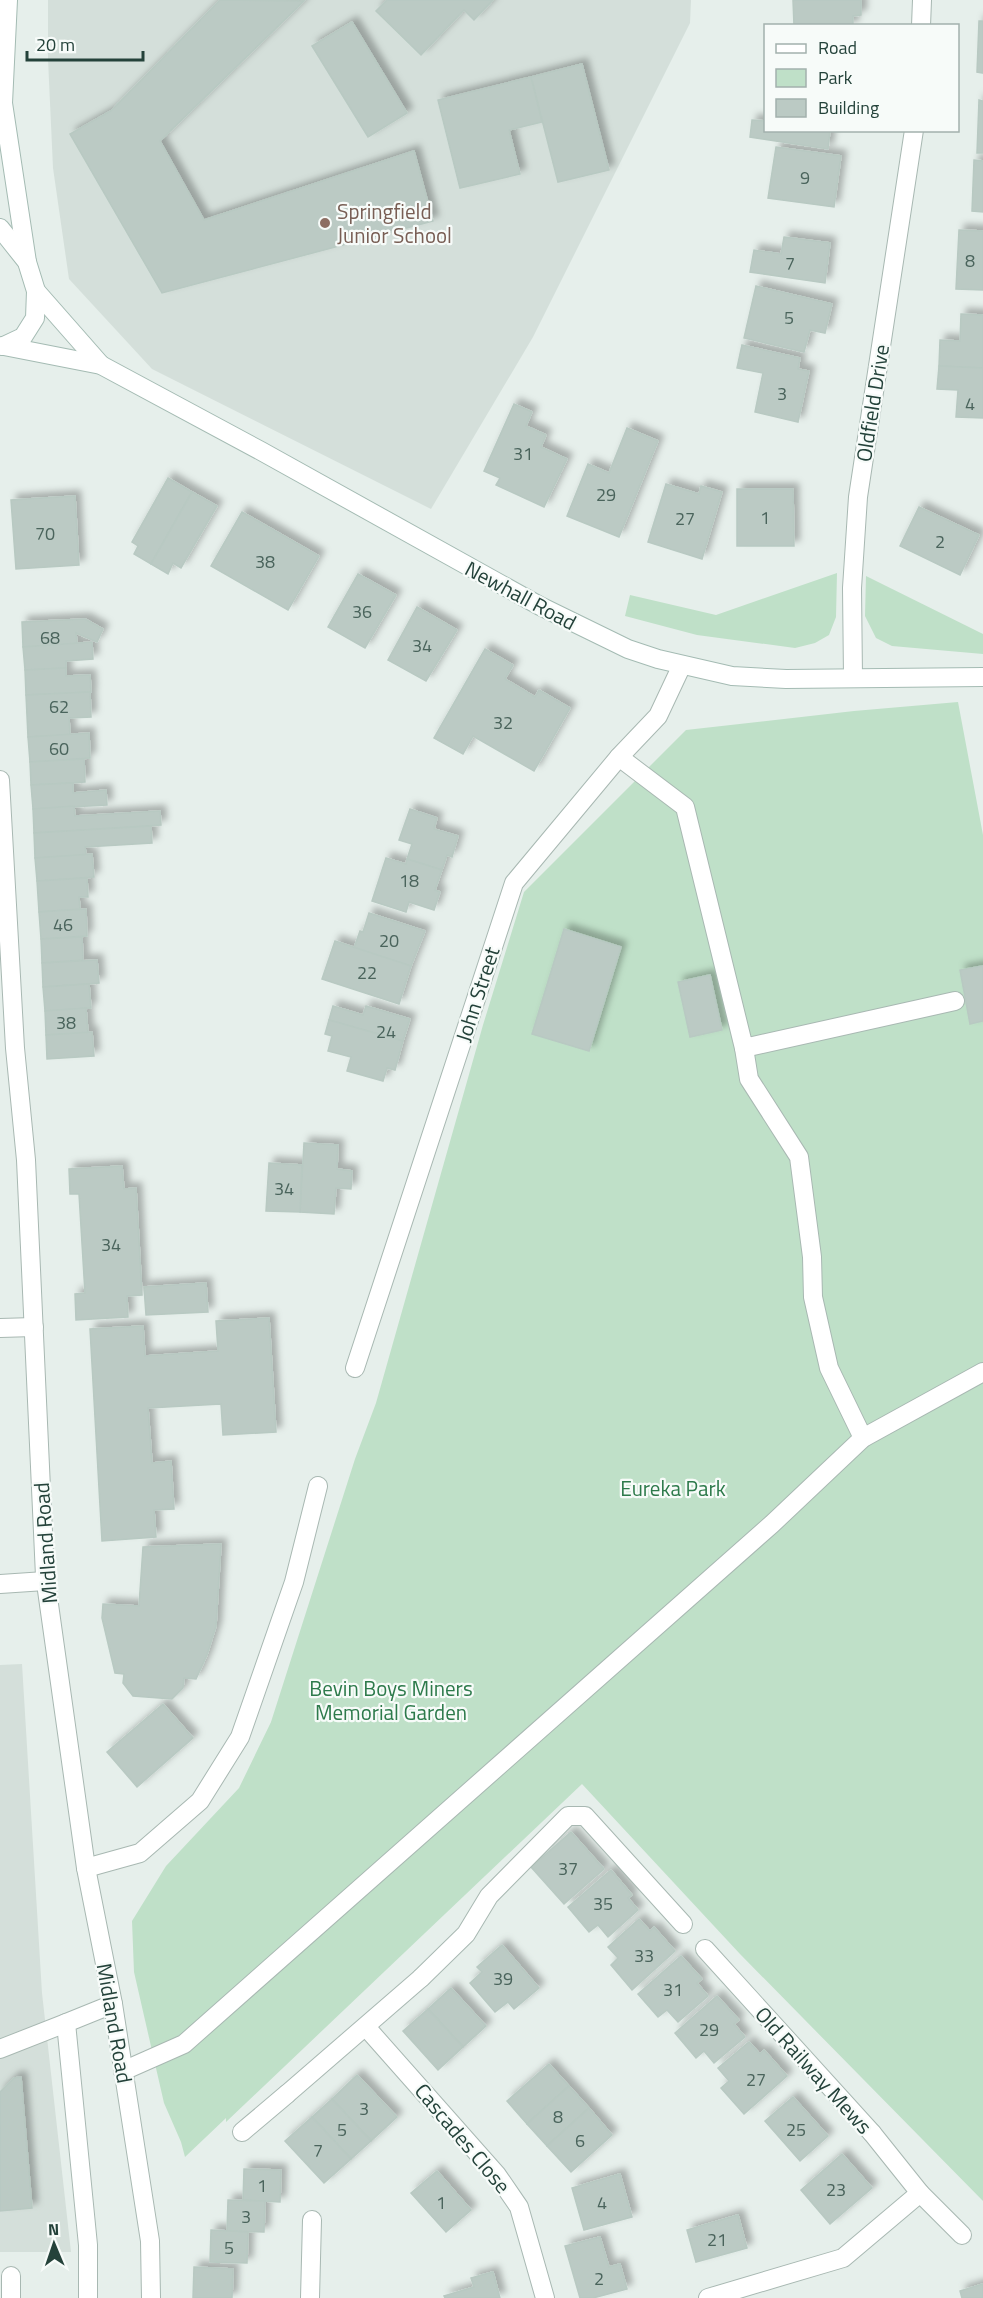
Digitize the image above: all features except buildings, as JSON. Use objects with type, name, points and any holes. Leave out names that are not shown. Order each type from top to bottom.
[{"type":"street","points":[[8,0],[1,106],[27,262]]},
{"type":"street","points":[[921,24],[922,0]]},
{"type":"street","name":"Oldfield Drive","points":[[853,677],[852,588],[858,497],[914,132]]},
{"type":"street","name":"Newhall Road","points":[[0,228],[27,262],[36,291],[35,318],[23,337],[2,346]]},
{"type":"street","name":"Newhall Road","points":[[36,291],[101,365]]},
{"type":"street","name":"Newhall Road","points":[[2,346],[101,365],[587,630],[638,652],[732,676],[786,679],[983,677]]},
{"type":"street","name":"John Street","points":[[355,1368],[514,883],[619,757],[658,716],[682,665]]},
{"type":"street","points":[[619,757],[685,807],[744,1048],[749,1079],[799,1157],[812,1257],[813,1297],[830,1368],[863,1438]]},
{"type":"street","name":"Midland Road","points":[[0,780],[7,1044],[27,1160],[45,1581],[86,1868],[113,2004],[150,2241],[151,2298]]},
{"type":"street","points":[[744,1048],[955,1001]]},
{"type":"street","points":[[0,1328],[34,1327]]},
{"type":"street","points":[[123,2071],[184,2044],[772,1524],[863,1438],[983,1372]]},
{"type":"street","points":[[86,1868],[140,1853],[200,1801],[240,1737],[294,1582],[318,1486]]},
{"type":"street","points":[[0,1584],[45,1581]]},
{"type":"street","points":[[242,2132],[421,1978],[466,1934],[489,1896],[568,1816],[585,1816],[683,1924]]},
{"type":"street","name":"Old Railway Mews","points":[[705,1949],[872,2133],[920,2193],[962,2235]]},
{"type":"street","points":[[0,2049],[113,2004]]},
{"type":"street","points":[[66,2023],[88,2245],[88,2298]]},
{"type":"street","name":"Cascades Close","points":[[366,2027],[497,2175],[519,2207],[545,2298]]},
{"type":"street","points":[[708,2298],[843,2258],[920,2193]]},
{"type":"street","points":[[310,2298],[312,2220]]},
{"type":"street","points":[[11,2298],[12,2276]]},
{"type":"shaded area","name":"Springfield Junior School","points":[[48,0],[691,0],[690,23],[533,337],[431,509],[152,369],[69,279],[53,168]]},
{"type":"shaded area","points":[[22,1664],[42,1993],[71,2252],[0,2252],[0,1665]]},
{"type":"green space","points":[[837,573],[836,617],[829,635],[815,643],[795,648],[697,635],[625,616],[630,595],[716,615]]},
{"type":"green space","points":[[866,576],[983,634],[983,654],[892,646],[876,638],[865,616]]},
{"type":"green space","name":"Eureka Park","points":[[958,702],[983,835],[983,2201],[740,1954],[582,1784],[226,2122],[226,2118],[185,2157],[164,2103],[134,1972],[132,1921],[166,1866],[239,1788],[271,1722],[355,1459],[376,1403],[483,1025],[524,892],[686,730]]},
{"type":"place","name":"Springfield Junior School","points":[[325,223]]},
{"type":"park label","name":"Bevin Boys Miners Memorial Garden","points":[[391,1700]]}]
